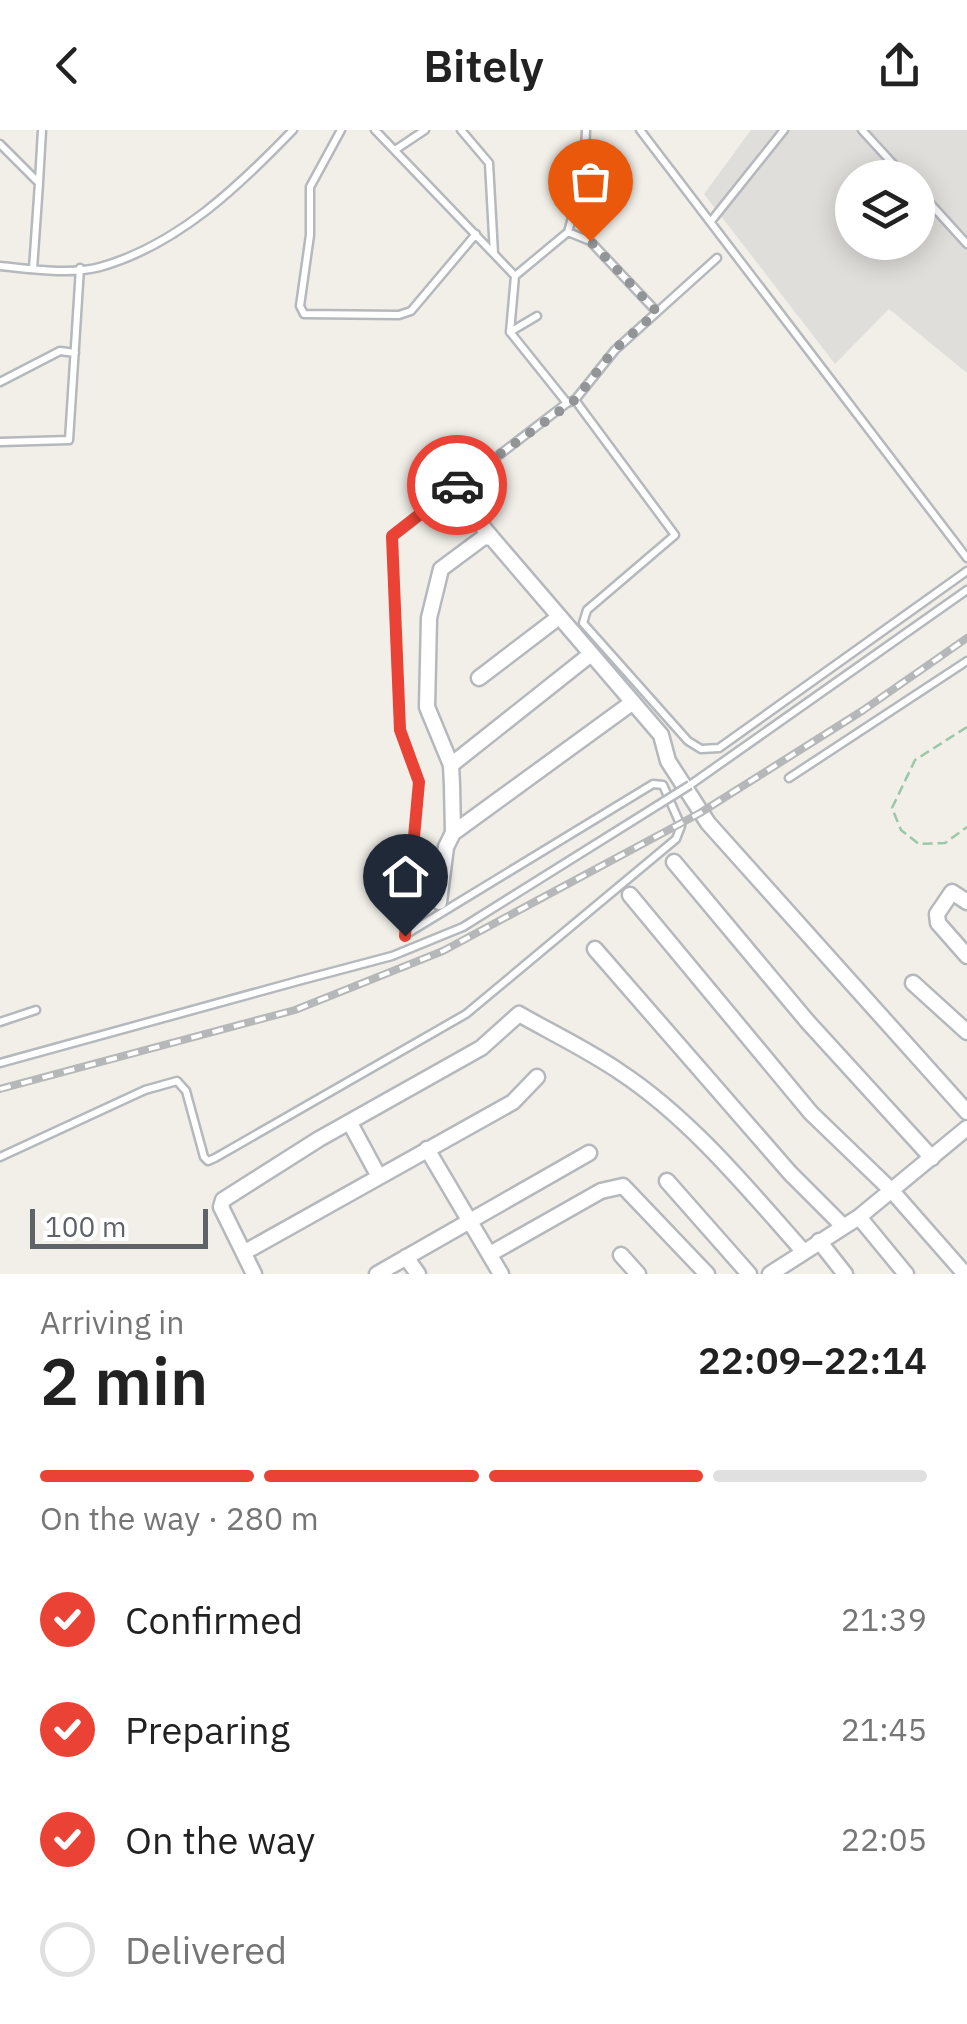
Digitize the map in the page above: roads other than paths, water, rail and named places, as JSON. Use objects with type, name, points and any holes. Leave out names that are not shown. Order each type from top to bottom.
[{"type":"street","points":[[468,508],[661,735],[668,762],[708,824],[967,1112]]},
{"type":"street","points":[[453,833],[450,766],[427,707],[433,593],[441,569],[484,537],[492,538]]},
{"type":"street","points":[[480,678],[559,616]]},
{"type":"street","points":[[450,766],[591,654]]},
{"type":"street","points":[[439,902],[446,847],[453,833],[633,702]]},
{"type":"street","points":[[674,862],[807,1020],[932,1158]]},
{"type":"street","points":[[967,902],[952,892],[936,914],[938,923],[967,956]]},
{"type":"street","points":[[630,895],[812,1114],[963,1264]]},
{"type":"street","points":[[595,949],[790,1173],[844,1226]]},
{"type":"street","points":[[912,983],[967,1032]]},
{"type":"street","points":[[253,1273],[221,1207],[224,1200],[319,1139],[351,1125],[480,1048],[519,1014],[621,1072],[670,1112],[747,1188],[803,1251]]},
{"type":"street","points":[[244,1252],[513,1102],[527,1092],[537,1077]]},
{"type":"street","points":[[351,1125],[378,1175]]},
{"type":"street","points":[[778,1272],[892,1191],[967,1128]]},
{"type":"street","points":[[427,1149],[502,1274]]},
{"type":"street","points":[[377,1274],[589,1153]]},
{"type":"street","points":[[667,1180],[749,1274]]},
{"type":"street","points":[[490,1254],[601,1191],[623,1186],[707,1274]]},
{"type":"street","points":[[859,1216],[906,1274]]},
{"type":"street","points":[[819,1241],[844,1274]]},
{"type":"street","points":[[621,1255],[638,1274]]},
{"type":"street","points":[[406,1257],[418,1274]]},
{"type":"lane","points":[[34,269],[42,130]]},
{"type":"lane","points":[[0,266],[98,268],[172,234],[240,185],[293,130]]},
{"type":"lane","points":[[341,130],[310,187],[310,235],[300,306],[304,314],[412,312],[476,234]]},
{"type":"lane","points":[[376,130],[514,276],[510,332],[571,402],[676,536],[587,610],[582,624],[688,741],[702,748],[719,748],[967,572]]},
{"type":"lane","points":[[395,150],[424,130]]},
{"type":"lane","points":[[462,130],[489,163],[494,254]]},
{"type":"lane","points":[[514,276],[568,232],[584,176],[586,130]]},
{"type":"lane","points":[[640,130],[967,558]]},
{"type":"lane","points":[[712,220],[784,130]]},
{"type":"lane","points":[[862,130],[890,160]]},
{"type":"lane","points":[[0,144],[39,183]]},
{"type":"lane","points":[[935,209],[967,244]]},
{"type":"lane","points":[[568,232],[590,241],[657,312]]},
{"type":"lane","points":[[0,1156],[145,1090],[177,1082],[186,1091],[204,1156],[208,1161],[215,1158],[466,1014],[676,838],[680,823],[664,785],[653,784],[405,936],[419,782],[400,730],[392,536],[571,402],[614,350],[717,258]]},
{"type":"lane","points":[[0,442],[70,440],[80,268]]},
{"type":"lane","points":[[510,332],[538,316]]},
{"type":"lane","points":[[0,382],[60,351],[75,353]]},
{"type":"lane","points":[[0,1062],[392,956],[464,927],[690,785],[967,590]]},
{"type":"lane","points":[[789,778],[892,715],[967,662]]},
{"type":"lane","points":[[0,1022],[36,1010]]},
{"type":"railway","points":[[0,1089],[295,1010],[443,951],[700,813],[862,711],[967,638]]}]
